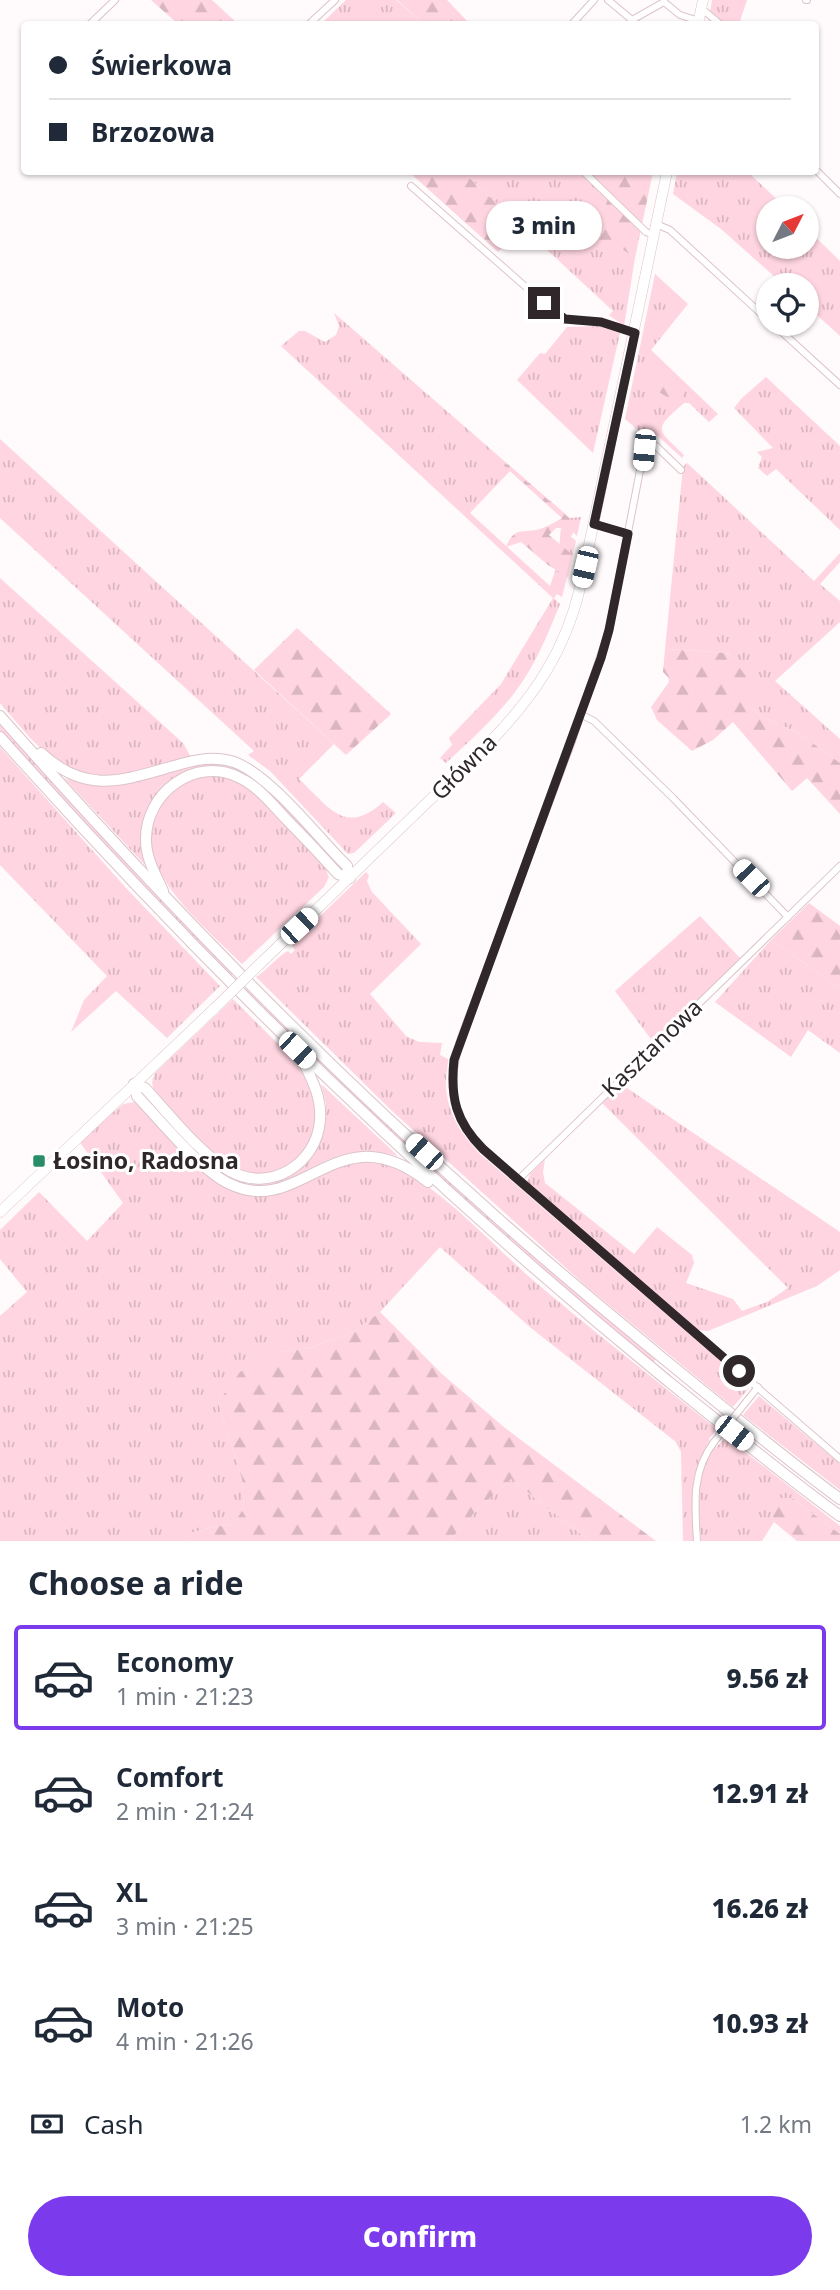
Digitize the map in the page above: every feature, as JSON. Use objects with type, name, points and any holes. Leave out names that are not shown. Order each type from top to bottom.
[{"type":"highway","points":[[0,715],[60,769],[91,781],[115,781],[204,759],[223,759],[242,765],[269,785],[340,859],[350,878]]},
{"type":"highway","points":[[0,715],[168,901],[275,1010],[385,1116],[482,1205],[668,1362],[765,1442],[840,1499]]},
{"type":"highway","points":[[0,737],[146,897],[297,1050],[473,1215],[615,1337],[840,1516]]},
{"type":"highway","points":[[168,901],[146,849],[150,816],[162,796],[178,781],[187,775],[208,771],[227,772],[254,787],[338,873],[350,878]]},
{"type":"highway","points":[[134,1084],[145,1088],[217,1162],[240,1175],[268,1179],[281,1175],[299,1163],[316,1141],[319,1129],[320,1103],[317,1092],[297,1050]]},
{"type":"highway","points":[[134,1084],[137,1096],[167,1128],[203,1165],[230,1184],[254,1191],[270,1191],[351,1158],[370,1156],[385,1158],[411,1170],[473,1215]]},
{"type":"main road","name":"Główna","points":[[0,1212],[491,741],[541,682],[559,650],[575,611],[666,175]]},
{"type":"street","points":[[93,21],[115,0]]},
{"type":"street","points":[[575,21],[594,0]]},
{"type":"street","points":[[608,0],[630,21]]},
{"type":"street","points":[[312,21],[333,1]]},
{"type":"street","points":[[633,21],[664,1],[680,15],[694,21]]},
{"type":"street","points":[[702,4],[717,21]]},
{"type":"street","points":[[819,173],[840,194]]},
{"type":"street","points":[[587,175],[646,232],[670,230],[756,309]]},
{"type":"street","points":[[411,186],[561,317],[601,322],[635,333]]},
{"type":"street","points":[[786,336],[840,385]]},
{"type":"street","points":[[681,470],[656,446],[649,445],[644,450],[609,630],[582,715],[454,1060],[454,1101],[460,1118],[474,1140],[840,1459]]},
{"type":"street","points":[[594,524],[628,534]]},
{"type":"street","points":[[582,715],[594,721],[663,788],[788,917]]},
{"type":"street","name":"Kasztanowa","points":[[518,1180],[840,866]]},
{"type":"street","points":[[697,1541],[696,1478],[703,1458],[758,1387]]},
{"type":"green space","points":[[151,0],[212,0],[235,21],[175,21]]},
{"type":"green space","points":[[346,0],[396,0],[420,21],[324,21]]},
{"type":"green space","points":[[397,0],[447,0],[467,21],[421,21]]},
{"type":"green space","points":[[712,0],[747,0],[740,21],[708,21]]},
{"type":"green space","points":[[412,175],[466,175],[523,228],[498,252]]},
{"type":"green space","points":[[466,175],[591,175],[610,191],[605,207],[581,224],[581,236],[619,247],[635,258],[624,326],[609,315],[613,311]]},
{"type":"green space","points":[[591,175],[652,175],[635,258],[619,247],[581,237],[581,224],[605,207],[610,192]]},
{"type":"green space","points":[[676,175],[751,175],[773,196],[756,196],[756,259],[819,259],[819,241],[840,261],[840,336],[819,317],[819,273],[770,273],[721,229],[673,194]]},
{"type":"green space","points":[[655,274],[688,304],[651,350],[718,414],[709,422],[689,403],[684,403],[667,419],[662,429],[684,455],[682,458],[658,436],[639,431],[625,419]]},
{"type":"green space","points":[[334,313],[570,518],[581,517],[577,536],[562,518],[510,471],[470,513],[550,586],[558,562],[561,528],[576,541],[562,597],[557,594],[554,598],[560,604],[529,672],[499,711],[446,763],[440,758],[452,745],[449,738],[501,684],[553,598],[281,346],[299,331],[305,331],[325,342],[336,335],[339,326]]},
{"type":"green space","points":[[598,326],[620,333],[593,453],[517,380],[540,353],[545,354],[567,327]]},
{"type":"green space","points":[[654,368],[668,372],[679,381],[684,390],[682,397],[676,400],[655,388],[651,379]]},
{"type":"green space","points":[[766,377],[840,446],[840,530],[776,469],[767,476],[758,468],[762,457],[757,452],[773,448],[734,408]]},
{"type":"green space","points":[[0,439],[334,744],[299,779],[319,799],[338,814],[347,817],[358,817],[370,812],[383,802],[396,813],[354,853],[348,854],[270,771],[248,755],[254,751],[0,518]]},
{"type":"green space","points":[[500,459],[570,519],[573,534],[570,537],[561,528],[556,528],[549,535],[573,555],[568,577],[548,565],[521,542],[506,547],[516,533],[540,529],[562,518],[499,461]]},
{"type":"green space","points":[[687,463],[814,581],[840,553],[840,562],[820,584],[840,601],[840,622],[775,681],[840,739],[840,763],[800,734],[760,715],[748,706],[728,653],[665,649],[683,467]]},
{"type":"green space","points":[[0,578],[183,743],[191,757],[109,778],[83,775],[49,756],[0,703]]},
{"type":"green space","points":[[297,628],[391,714],[346,755],[254,670]]},
{"type":"green space","points":[[665,649],[727,653],[753,684],[748,706],[760,715],[800,734],[840,763],[840,814],[807,778],[792,791],[733,722],[713,740],[692,751],[657,720],[651,707],[669,682],[663,672]]},
{"type":"green space","points":[[0,723],[103,838],[233,974],[229,977],[7,739],[0,731]]},
{"type":"green space","points":[[0,747],[126,888],[220,986],[167,1038],[116,991],[71,1032],[84,1000],[107,976],[0,865]]},
{"type":"green space","points":[[201,763],[226,765],[246,773],[287,808],[336,860],[333,863],[239,772],[214,766],[182,773],[164,786],[153,800],[148,808],[142,846],[145,865],[64,778],[108,786]]},
{"type":"green space","points":[[218,775],[237,781],[256,794],[328,868],[326,870],[329,877],[324,887],[242,964],[174,893],[160,872],[152,850],[151,828],[160,807],[172,792],[185,783]]},
{"type":"green space","points":[[366,872],[372,892],[421,944],[370,994],[406,1036],[419,1042],[442,1043],[440,1055],[448,1059],[448,1102],[461,1130],[480,1154],[746,1383],[749,1388],[733,1407],[587,1287],[391,1110],[256,977],[288,951],[291,954],[295,950],[292,946],[297,938]]},
{"type":"green space","points":[[809,903],[840,926],[840,988],[771,940]]},
{"type":"green space","points":[[700,916],[741,959],[654,1043],[615,991]]},
{"type":"green space","points":[[771,940],[840,988],[840,1053],[808,1030],[791,1057],[715,1002]]},
{"type":"green space","points":[[247,988],[656,1359],[653,1363],[585,1307],[427,1167],[243,991]]},
{"type":"green space","points":[[233,999],[294,1060],[303,1073],[314,1102],[316,1117],[309,1145],[286,1166],[264,1174],[250,1174],[224,1162],[186,1127],[154,1091],[153,1078],[157,1071]]},
{"type":"green space","points":[[321,1084],[398,1156],[374,1152],[350,1153],[274,1184],[242,1184],[203,1160],[141,1092],[208,1160],[256,1183],[266,1183],[282,1180],[293,1174],[306,1164],[315,1152],[326,1122],[326,1103]]},
{"type":"green space","points":[[621,1084],[840,1232],[840,1270],[817,1286],[708,1331],[698,1330],[527,1182],[530,1174],[545,1159],[545,1183],[634,1254],[657,1227],[692,1255],[694,1263],[686,1283],[733,1299],[742,1311],[767,1302],[788,1288],[602,1103]]},
{"type":"green space","points":[[134,1102],[142,1106],[230,1189],[250,1194],[268,1193],[284,1190],[348,1164],[380,1162],[405,1172],[442,1198],[550,1295],[717,1429],[709,1439],[694,1478],[692,1501],[695,1541],[683,1541],[681,1452],[676,1442],[531,1328],[440,1247],[380,1312],[356,1330],[310,1348],[280,1352],[218,1402],[242,1479],[244,1508],[233,1524],[188,1534],[185,1541],[0,1541],[0,1316],[27,1292],[0,1259],[0,1230],[39,1192],[87,1241],[123,1203],[79,1141],[123,1104]]},
{"type":"green space","points":[[380,1312],[442,1374],[505,1428],[656,1541],[590,1541],[511,1479],[476,1511],[452,1541],[185,1541],[188,1534],[233,1524],[244,1508],[242,1479],[218,1402],[240,1372],[280,1352],[310,1348],[356,1330]]},
{"type":"green space","points":[[759,1396],[840,1464],[840,1490],[743,1415]]},
{"type":"green space","points":[[726,1437],[840,1526],[840,1534],[792,1498],[779,1498],[771,1514],[774,1522],[762,1541],[701,1541],[699,1484],[705,1462]]},
{"type":"green space","points":[[511,1479],[590,1541],[452,1541],[476,1511]]},
{"type":"green space","points":[[779,1498],[792,1498],[840,1534],[840,1541],[797,1541],[774,1522],[772,1505]]},
{"type":"place","name":"Łosino, Radosna","points":[[39,1161]]},
{"type":"route","points":[[544,303],[565,319],[601,322],[635,333],[594,524],[628,534],[601,658],[454,1060],[454,1101],[466,1129],[483,1149],[739,1371]]}]
